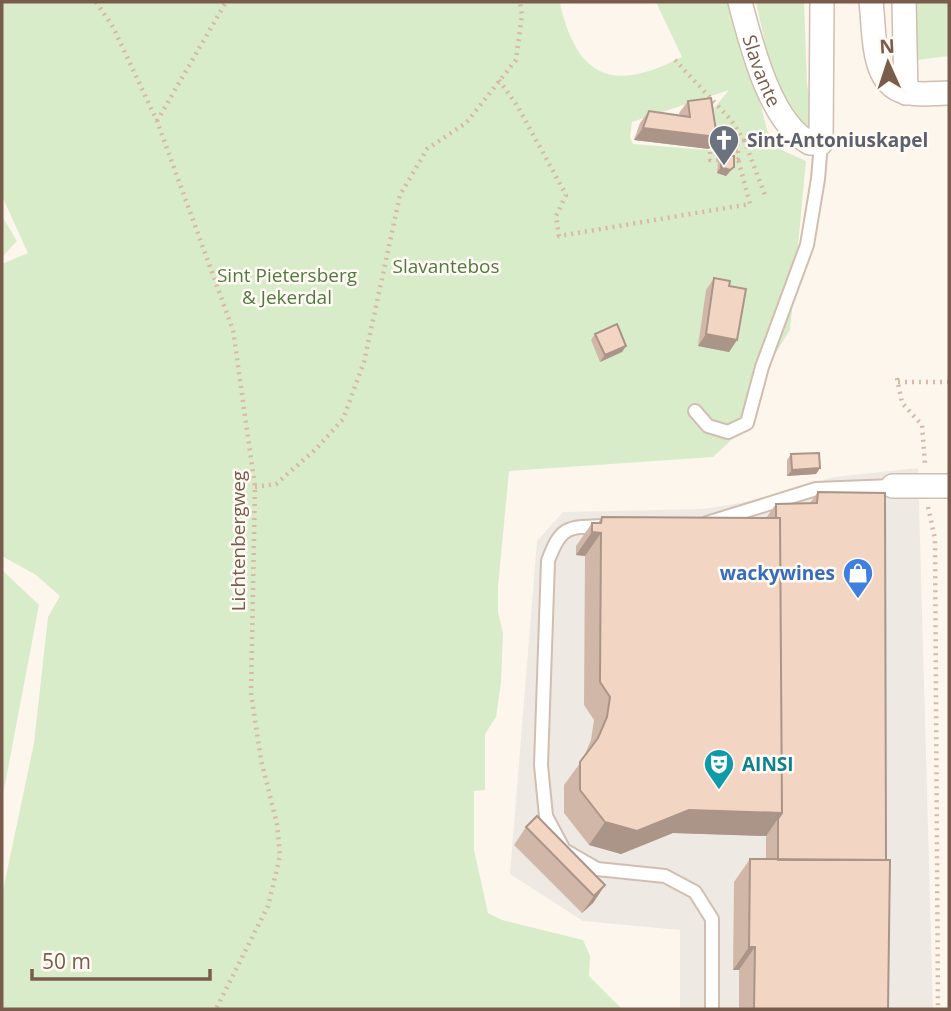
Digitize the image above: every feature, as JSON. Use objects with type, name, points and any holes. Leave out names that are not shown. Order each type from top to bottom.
[{"type":"street","name":"Slavante","points":[[740,2],[757,59],[788,124],[801,138],[810,143],[821,143]]},
{"type":"street","points":[[821,143],[822,2]]},
{"type":"street","points":[[871,2],[880,70],[890,85],[906,93],[949,93]]},
{"type":"street","points":[[904,2],[906,93]]},
{"type":"street","points":[[893,486],[938,486]]},
{"type":"lane","points":[[695,411],[708,426],[729,432],[747,423],[762,368],[807,245],[821,143]]},
{"type":"lane","points":[[690,524],[704,524],[816,489],[893,486]]},
{"type":"lane","points":[[623,526],[569,527],[556,538],[548,561],[541,765],[546,816],[564,850],[597,869],[665,876],[695,892],[712,919],[712,1009]]},
{"type":"path","name":"Lichtenbergweg","points":[[96,2],[113,27],[157,121],[233,330],[256,487],[251,694],[261,760],[277,824],[280,856],[268,906],[216,1009]]},
{"type":"path","points":[[157,121],[226,2]]},
{"type":"path","points":[[256,487],[276,484],[316,449],[343,419],[364,362],[400,195],[427,149],[466,122],[516,60],[522,15],[520,2]]},
{"type":"path","points":[[675,60],[731,120],[744,140],[765,195]]},
{"type":"path","points":[[499,80],[519,107],[566,195],[556,216],[559,236],[750,204],[738,151],[710,152],[710,160],[738,159]]},
{"type":"path","points":[[724,152],[724,145],[736,145],[744,140]]},
{"type":"path","points":[[938,1009],[935,539],[928,519],[938,486],[922,425],[902,403],[897,380],[949,382]]},
{"type":"shaded area","points":[[918,468],[933,1009],[680,1009],[680,930],[583,921],[510,874],[537,541],[563,512],[703,509],[759,500],[834,477]]},
{"type":"green space","name":"Sint Pietersberg & Jekerdal","points":[[2,2],[565,2],[560,4],[577,49],[589,63],[602,72],[618,76],[658,68],[682,57],[656,2],[735,2],[767,130],[777,148],[806,161],[790,330],[773,357],[756,417],[713,457],[509,471],[498,587],[498,612],[503,633],[501,682],[496,717],[485,734],[485,790],[474,791],[474,850],[488,913],[502,920],[583,940],[590,956],[589,976],[622,1009],[2,1009],[2,895],[34,743],[48,617],[60,596],[36,575],[2,556],[2,264],[28,253],[2,196]],"holes":[[[729,90],[714,108],[719,151],[633,144],[630,137],[632,122]]]},
{"type":"green space","points":[[756,2],[804,2],[807,84],[813,121],[806,131],[795,131],[770,66]]},
{"type":"green space","points":[[916,2],[949,2],[949,56],[917,60]]},
{"type":"green space","points":[[2,216],[17,241],[2,257]]},
{"type":"green space","points":[[2,570],[39,605],[2,800]]},
{"type":"building","points":[[711,98],[717,137],[643,128],[649,111],[690,117],[688,101]]},
{"type":"building","points":[[722,155],[734,156],[734,167],[730,170],[721,167]]},
{"type":"building","points":[[714,278],[730,281],[729,286],[746,289],[737,340],[706,334]]},
{"type":"building","points":[[617,324],[626,346],[605,355],[595,334]]},
{"type":"building","points":[[819,453],[820,468],[792,470],[791,454]]},
{"type":"building","points":[[818,492],[885,493],[886,860],[778,860],[778,819],[782,813],[780,518],[776,518],[776,504],[817,503]]},
{"type":"building","points":[[602,517],[780,518],[782,813],[689,810],[637,831],[605,822],[580,790],[580,762],[598,738],[607,717],[610,697],[600,682],[601,533],[592,532],[592,523],[601,523]]},
{"type":"building","points":[[537,816],[605,885],[594,896],[526,827]]},
{"type":"building","points":[[750,859],[890,860],[888,1009],[754,1009],[755,947],[749,947]]},
{"type":"place","name":"Sint-Antoniuskapel","points":[[724,167]]},
{"type":"place","name":"wackywines","points":[[858,600]]},
{"type":"place","name":"AINSI","points":[[719,791]]},
{"type":"park label","name":"Slavantebos","points":[[446,266]]}]
